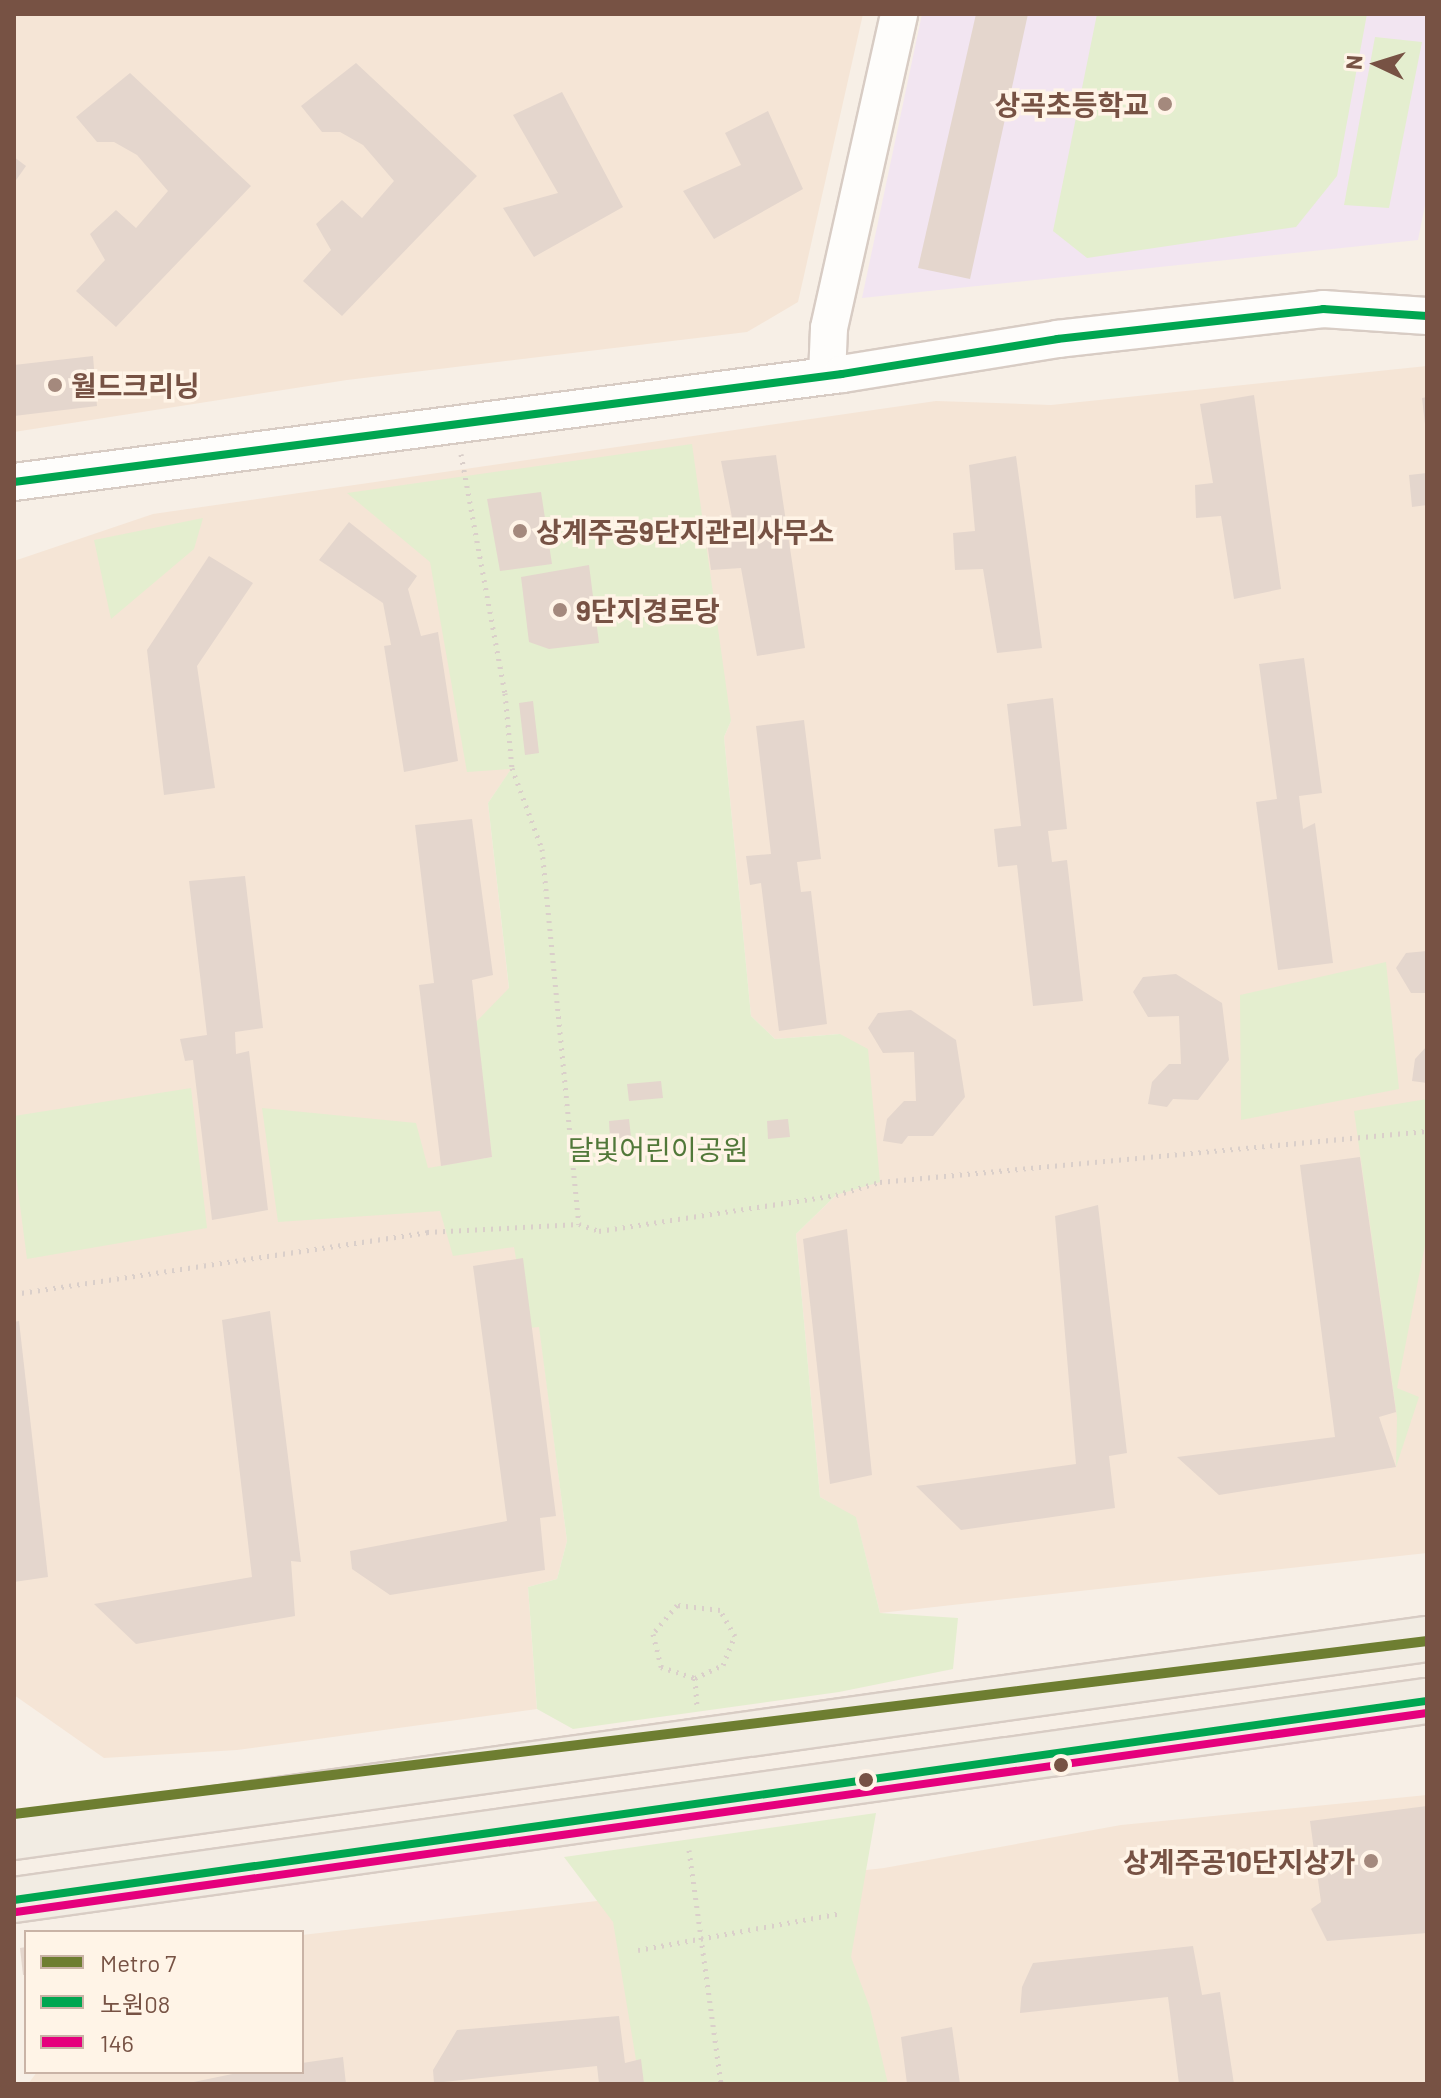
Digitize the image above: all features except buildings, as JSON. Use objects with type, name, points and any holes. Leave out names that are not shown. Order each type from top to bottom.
[{"type":"main road","points":[[14,1837],[1427,1639]]},
{"type":"main road","points":[[14,1900],[1427,1701]]},
{"type":"main road","points":[[1344,1712],[1427,1711]]},
{"type":"street","points":[[827,376],[829,328],[899,14]]},
{"type":"street","points":[[14,482],[827,376],[1057,339],[1323,309],[1427,316]]},
{"type":"path","points":[[458,422],[505,693],[512,768],[542,849],[579,1224]]},
{"type":"path","points":[[14,1294],[427,1232],[579,1224],[599,1231],[836,1195],[880,1182],[1427,1131]]},
{"type":"path","points":[[677,1605],[720,1610],[735,1636],[723,1665],[695,1678],[661,1667],[653,1634],[677,1605]]},
{"type":"path","points":[[695,1678],[697,1712]]},
{"type":"path","points":[[689,1850],[721,2084]]},
{"type":"path","points":[[638,1950],[842,1913]]},
{"type":"shaded area","points":[[14,14],[863,14],[798,302],[747,332],[347,380],[14,432]]},
{"type":"shaded area","name":"상곡초등학교","points":[[922,14],[1427,14],[1427,195],[1418,240],[862,298]]},
{"type":"shaded area","points":[[1427,366],[1427,1553],[880,1613],[856,1518],[820,1497],[796,1234],[836,1195],[840,1034],[775,1039],[751,1016],[724,737],[731,721],[512,768],[488,803],[509,989],[492,1157],[428,1169],[529,1245],[567,1541],[557,1579],[528,1587],[537,1709],[237,1750],[104,1758],[14,1695],[14,561],[153,514],[936,401],[1051,405]]},
{"type":"shaded area","points":[[1427,1795],[1427,2084],[28,2084],[36,2074],[304,2074],[304,1935],[884,1868],[1121,1825]]},
{"type":"green space","points":[[1097,14],[1367,14],[1337,176],[1296,227],[1087,258],[1053,231]]},
{"type":"green space","points":[[1375,37],[1422,42],[1389,208],[1344,205]]},
{"type":"green space","name":"달빛어린이공원","points":[[692,444],[731,721],[724,737],[751,1016],[775,1039],[840,1034],[868,1049],[880,1182],[836,1195],[796,1234],[820,1497],[856,1517],[880,1613],[958,1618],[953,1669],[839,1692],[573,1729],[537,1709],[528,1587],[557,1579],[567,1541],[539,1327],[528,1328],[514,1247],[453,1256],[440,1211],[278,1222],[262,1108],[416,1123],[428,1168],[492,1157],[476,1022],[509,988],[488,803],[511,769],[467,772],[430,562],[347,493]]},
{"type":"green space","points":[[203,518],[194,549],[111,619],[94,540]]},
{"type":"green space","points":[[1386,962],[1399,1089],[1241,1120],[1240,995]]},
{"type":"green space","points":[[191,1088],[207,1228],[27,1259],[14,1160],[14,1116]]},
{"type":"green space","points":[[1427,1099],[1427,1235],[1397,1388],[1419,1397],[1396,1467],[1397,1417],[1354,1111]]},
{"type":"green space","points":[[876,1813],[851,1957],[870,2008],[888,2084],[640,2084],[613,1922],[564,1857]]},
{"type":"metro line","name":"7","points":[[14,1814],[1427,1641]]},
{"type":"transit line","name":"노원08","points":[[14,482],[842,374],[1057,339],[1323,309],[1427,316]]},
{"type":"transit line","name":"노원08","points":[[14,1900],[1427,1701]]},
{"type":"transit line","name":"146","points":[[16,1912],[1427,1713]]},
{"type":"place","name":"상곡초등학교","points":[[1165,104]]},
{"type":"place","name":"월드크리닝","points":[[55,385]]},
{"type":"place","name":"상계주공9단지관리사무소","points":[[520,531]]},
{"type":"place","name":"9단지경로당","points":[[560,610]]},
{"type":"place","name":"상계주공10단지상가","points":[[1371,1861]]}]
